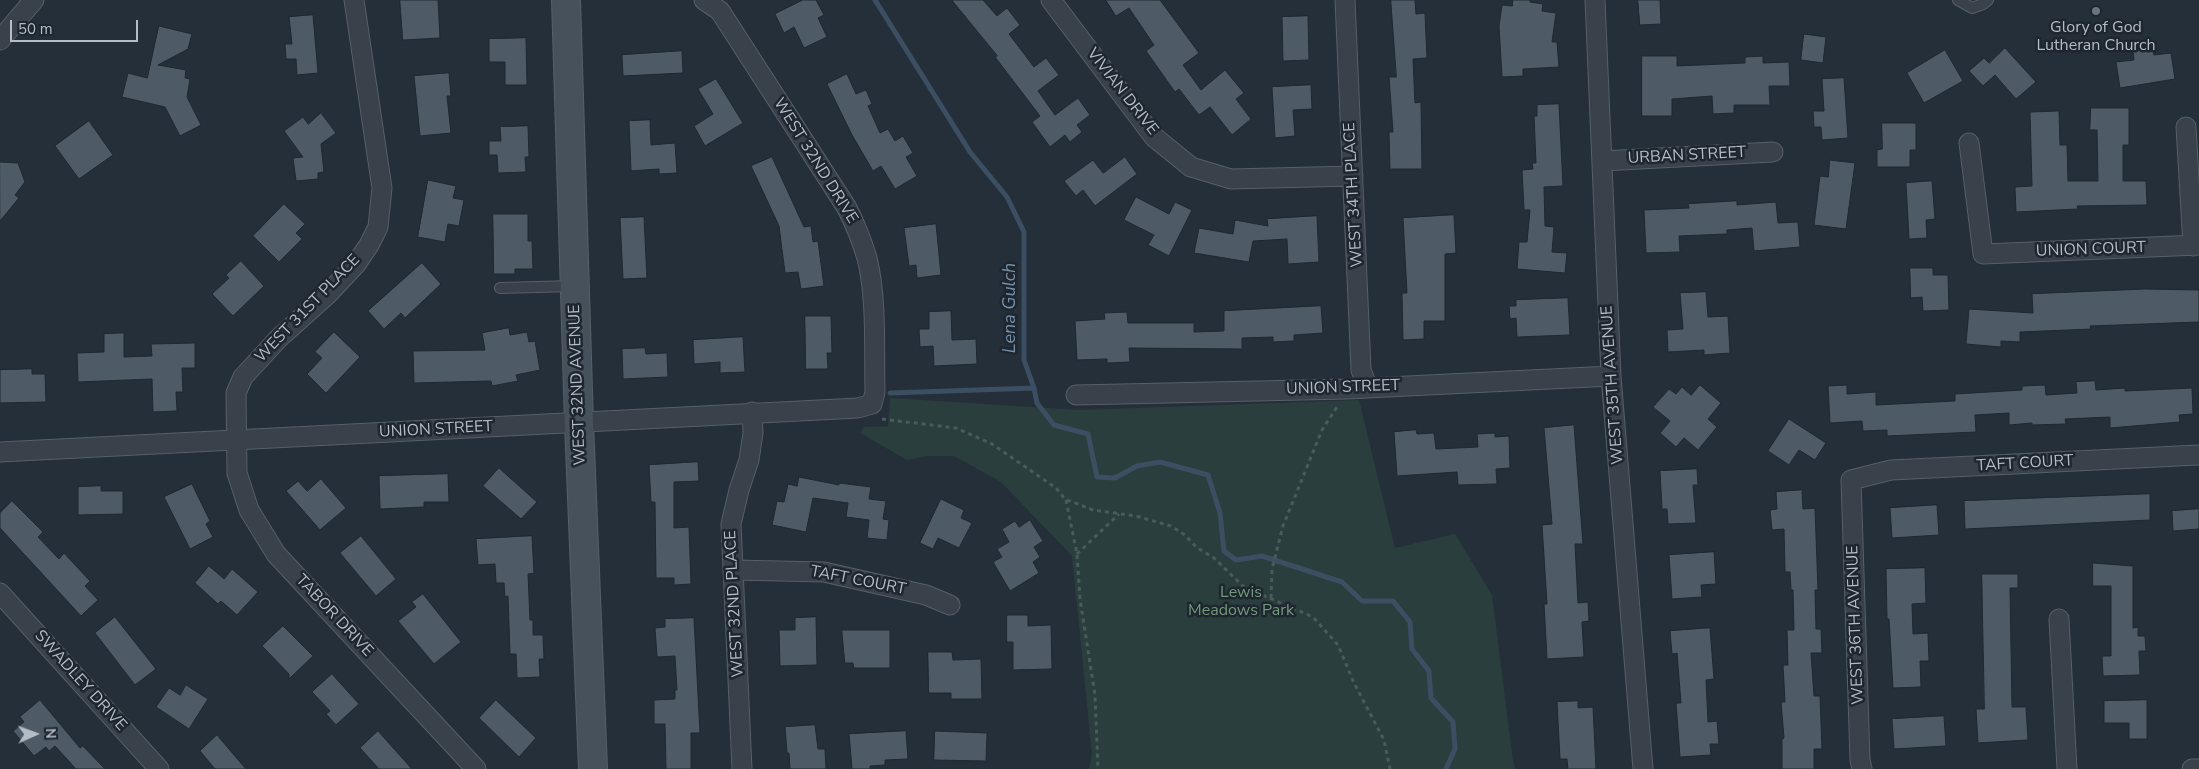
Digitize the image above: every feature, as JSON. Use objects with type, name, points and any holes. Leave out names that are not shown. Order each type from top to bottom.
[{"type":"street","points":[[0,40],[34,0]]},
{"type":"street","name":"WEST 31ST PLACE","points":[[237,439],[236,393],[243,377],[279,338],[327,295],[356,264],[378,227],[382,188],[354,0]]},
{"type":"street","name":"WEST 32ND AVENUE","points":[[566,0],[579,423],[593,769]]},
{"type":"street","name":"WEST 32ND DRIVE","points":[[704,0],[720,11],[847,208],[858,233],[867,258],[871,284],[875,392],[872,404]]},
{"type":"street","name":"VIVIAN DRIVE","points":[[1051,0],[1154,136],[1190,167],[1230,179],[1353,176]]},
{"type":"street","name":"WEST 34TH PLACE","points":[[1345,0],[1361,370],[1368,388]]},
{"type":"street","name":"WEST 35TH AVENUE","points":[[1595,0],[1611,376],[1643,769]]},
{"type":"street","points":[[2186,127],[2196,246]]},
{"type":"street","name":"UNION COURT","points":[[1969,143],[1983,254],[2196,246]]},
{"type":"street","name":"URBAN STREET","points":[[1602,161],[1773,152]]},
{"type":"street","name":"UNION STREET","points":[[1076,395],[1347,389],[1611,376]]},
{"type":"street","name":"UNION STREET","points":[[0,452],[858,408],[872,404]]},
{"type":"street","name":"WEST 32ND PLACE","points":[[742,769],[731,524],[739,490],[750,460],[753,433],[752,412]]},
{"type":"street","name":"TABOR DRIVE","points":[[237,439],[237,473],[248,510],[276,554],[476,769]]},
{"type":"street","name":"TAFT COURT","points":[[1852,480],[1891,470],[2199,455]]},
{"type":"street","name":"WEST 36TH AVENUE","points":[[1852,480],[1862,769]]},
{"type":"street","name":"TAFT COURT","points":[[734,570],[824,572],[926,595],[950,605]]},
{"type":"street","name":"SWADLEY DRIVE","points":[[0,593],[159,769]]},
{"type":"street","points":[[2059,619],[2067,769]]},
{"type":"street","points":[[2192,769],[2199,769]]},
{"type":"lane","points":[[1958,0],[1972,8],[1984,4],[1988,0]]},
{"type":"lane","points":[[500,288],[575,286]]},
{"type":"path","points":[[1271,598],[1272,569],[1283,526],[1322,430],[1347,389]]},
{"type":"path","points":[[872,404],[882,419],[956,428],[992,444],[1056,488],[1065,499],[1077,554],[1080,599],[1095,695],[1098,769]]},
{"type":"path","points":[[1065,499],[1093,510],[1136,516],[1171,526],[1185,534],[1196,547],[1214,558],[1244,586],[1312,617],[1338,646],[1354,684],[1384,740],[1390,769]]},
{"type":"path","points":[[1077,554],[1119,514]]},
{"type":"green space","name":"Lewis Meadows Park","points":[[890,398],[1079,410],[1359,400],[1395,548],[1455,534],[1492,595],[1515,769],[1089,769],[1092,755],[1072,556],[1001,482],[954,456],[927,456],[907,460],[860,433],[864,427],[888,426]]},
{"type":"building","points":[[400,0],[438,0],[440,38],[403,40]]},
{"type":"building","points":[[803,0],[816,0],[824,15],[818,18],[827,37],[804,48],[794,27],[784,33],[775,14]]},
{"type":"building","points":[[952,0],[983,0],[997,16],[1007,8],[1020,25],[1009,34],[1034,67],[1046,58],[1059,75],[1038,91],[1055,115],[1078,98],[1090,115],[1077,125],[1082,132],[1070,142],[1065,135],[1050,147],[1032,122],[1040,116],[995,57],[997,56]]},
{"type":"building","points":[[1106,0],[1160,0],[1199,53],[1183,65],[1201,90],[1225,70],[1244,93],[1236,99],[1251,119],[1232,135],[1210,107],[1199,115],[1179,89],[1175,92],[1146,51],[1154,45],[1129,8],[1116,16]]},
{"type":"building","points":[[1391,0],[1415,0],[1416,14],[1425,13],[1427,58],[1413,59],[1415,103],[1421,102],[1422,169],[1390,169],[1389,132],[1393,132],[1389,77],[1396,77]]},
{"type":"building","points":[[1513,0],[1530,0],[1530,2],[1543,4],[1542,11],[1556,13],[1552,42],[1557,42],[1559,67],[1523,69],[1523,76],[1502,77],[1499,26],[1502,5],[1512,6]]},
{"type":"building","points":[[1638,0],[1660,0],[1661,24],[1640,25]]},
{"type":"building","points":[[313,15],[318,73],[297,75],[296,59],[286,59],[285,44],[292,44],[289,17]]},
{"type":"building","points":[[1308,16],[1309,60],[1283,61],[1282,17]]},
{"type":"building","points":[[159,26],[192,34],[188,49],[158,65],[186,70],[185,78],[190,79],[187,97],[201,125],[180,136],[165,107],[122,97],[128,73],[147,78]]},
{"type":"building","points":[[1804,34],[1826,37],[1823,63],[1801,60]]},
{"type":"building","points":[[526,38],[527,85],[505,85],[505,62],[489,62],[489,39]]},
{"type":"building","points":[[2005,48],[2036,82],[2016,99],[1995,75],[1983,86],[1969,71],[1984,58],[1989,63]]},
{"type":"building","points":[[2153,48],[2154,55],[2171,53],[2175,79],[2120,88],[2116,62],[2134,60],[2133,51]]},
{"type":"building","points":[[1945,50],[1963,81],[1924,103],[1907,73]]},
{"type":"building","points":[[682,51],[683,73],[623,76],[622,55]]},
{"type":"building","points":[[1642,56],[1677,56],[1677,66],[1745,63],[1745,57],[1763,56],[1763,63],[1789,62],[1790,86],[1769,86],[1770,105],[1734,105],[1734,113],[1713,114],[1712,96],[1672,99],[1672,116],[1642,116]]},
{"type":"building","points":[[449,73],[451,96],[447,96],[451,133],[420,136],[414,76]]},
{"type":"building","points":[[847,74],[856,94],[866,90],[872,104],[868,106],[880,133],[888,129],[895,141],[903,136],[913,153],[906,157],[917,176],[895,189],[881,166],[873,171],[852,135],[827,84]]},
{"type":"building","points":[[1844,78],[1848,138],[1822,140],[1821,127],[1814,127],[1813,111],[1824,111],[1822,79]]},
{"type":"building","points":[[716,79],[743,123],[705,146],[694,126],[713,114],[698,89]]},
{"type":"building","points":[[1311,85],[1312,109],[1293,110],[1295,136],[1275,138],[1272,87]]},
{"type":"building","points":[[1559,104],[1563,186],[1544,187],[1545,226],[1554,227],[1552,252],[1567,253],[1565,273],[1517,269],[1519,242],[1527,242],[1530,210],[1524,210],[1522,170],[1533,169],[1532,163],[1536,163],[1534,116],[1537,116],[1537,105]]},
{"type":"building","points":[[2091,108],[2129,108],[2129,145],[2123,145],[2123,181],[2146,181],[2147,205],[2077,206],[2078,209],[2016,212],[2015,187],[2032,186],[2030,112],[2059,111],[2060,145],[2067,145],[2068,181],[2098,181],[2097,130],[2090,130]]},
{"type":"building","points":[[321,113],[336,133],[321,144],[324,172],[318,173],[318,179],[296,181],[293,158],[303,157],[284,131],[303,117],[308,124]]},
{"type":"building","points":[[650,120],[651,145],[675,143],[677,173],[659,174],[659,169],[631,171],[629,121]]},
{"type":"building","points":[[89,121],[113,155],[79,179],[55,146]]},
{"type":"building","points":[[1882,123],[1916,123],[1916,150],[1910,150],[1910,167],[1877,167],[1877,150],[1882,149]]},
{"type":"building","points":[[528,126],[529,157],[525,157],[526,172],[498,173],[497,155],[489,155],[489,141],[501,141],[500,127]]},
{"type":"building","points":[[772,157],[804,227],[811,226],[813,242],[818,241],[824,286],[801,289],[798,272],[785,273],[779,226],[751,166]]},
{"type":"building","points":[[1125,157],[1137,174],[1095,206],[1083,190],[1076,196],[1064,181],[1093,160],[1103,173]]},
{"type":"building","points":[[1830,160],[1855,163],[1846,229],[1814,225],[1820,176],[1828,177]]},
{"type":"building","points":[[0,162],[18,163],[25,182],[15,195],[19,198],[0,221]]},
{"type":"building","points":[[428,180],[456,186],[453,198],[464,200],[459,226],[448,224],[445,242],[418,237]]},
{"type":"building","points":[[1932,181],[1935,219],[1926,220],[1927,238],[1909,239],[1906,183]]},
{"type":"building","points":[[1136,197],[1169,214],[1175,202],[1192,210],[1169,256],[1148,245],[1154,235],[1124,220]]},
{"type":"building","points":[[1737,201],[1737,205],[1776,202],[1778,223],[1798,222],[1800,247],[1754,251],[1752,228],[1727,230],[1727,234],[1679,236],[1680,252],[1646,253],[1644,210],[1689,208],[1688,204]]},
{"type":"building","points":[[284,204],[305,224],[296,233],[302,239],[279,262],[253,236]]},
{"type":"building","points":[[493,214],[528,214],[528,241],[532,241],[533,269],[515,269],[515,274],[494,274]]},
{"type":"building","points":[[1454,215],[1456,253],[1445,254],[1445,321],[1424,321],[1424,339],[1403,340],[1402,293],[1407,293],[1403,218]]},
{"type":"building","points":[[1317,216],[1319,262],[1288,264],[1287,239],[1253,241],[1249,262],[1194,253],[1199,228],[1233,234],[1235,220],[1268,226],[1267,219]]},
{"type":"building","points":[[644,217],[647,278],[623,279],[620,218]]},
{"type":"building","points":[[936,224],[941,275],[917,278],[916,265],[909,266],[904,228]]},
{"type":"building","points":[[241,261],[264,286],[233,316],[212,294],[229,278],[226,275]]},
{"type":"building","points":[[422,263],[441,284],[405,318],[401,313],[384,329],[368,311]]},
{"type":"building","points":[[1910,268],[1933,268],[1933,275],[1948,275],[1949,310],[1923,311],[1922,297],[1911,298]]},
{"type":"building","points":[[2145,289],[2199,290],[2199,322],[2090,326],[2091,329],[2020,332],[2020,342],[2001,341],[2001,347],[1966,344],[1969,309],[2033,313],[2032,294]]},
{"type":"building","points":[[1706,292],[1708,317],[1728,316],[1730,353],[1704,355],[1704,350],[1668,352],[1667,330],[1683,329],[1680,293]]},
{"type":"building","points":[[1568,298],[1570,335],[1517,337],[1516,318],[1510,319],[1509,306],[1516,306],[1516,300]]},
{"type":"building","points":[[1321,306],[1323,333],[1294,335],[1294,341],[1273,342],[1273,337],[1242,338],[1242,349],[1129,348],[1130,362],[1107,363],[1107,359],[1077,360],[1075,321],[1105,319],[1104,313],[1127,312],[1128,323],[1194,323],[1194,332],[1224,331],[1224,311]]},
{"type":"building","points":[[951,311],[952,340],[976,339],[977,364],[934,366],[933,346],[920,347],[919,329],[929,329],[929,312]]},
{"type":"building","points":[[805,316],[831,316],[832,353],[827,353],[828,369],[806,369]]},
{"type":"building","points":[[509,328],[510,335],[527,332],[529,342],[535,341],[540,370],[516,375],[518,381],[492,386],[491,381],[414,383],[413,351],[485,350],[482,333]]},
{"type":"building","points":[[334,332],[360,357],[326,393],[307,374],[322,358],[315,352]]},
{"type":"building","points":[[124,333],[124,357],[152,356],[151,344],[195,343],[195,368],[182,368],[183,392],[176,392],[177,411],[153,412],[152,379],[78,382],[77,353],[104,352],[104,334]]},
{"type":"building","points":[[743,337],[745,372],[720,373],[720,362],[694,364],[693,340]]},
{"type":"building","points":[[645,348],[646,354],[667,353],[668,377],[623,379],[622,349]]},
{"type":"building","points":[[32,369],[32,374],[45,374],[46,402],[0,403],[0,370]]},
{"type":"building","points":[[2095,381],[2096,390],[2125,388],[2125,391],[2192,388],[2193,414],[2179,415],[2180,422],[2110,428],[2110,417],[2065,419],[2066,424],[2032,425],[2032,423],[2009,425],[2009,413],[1975,415],[1976,432],[1887,436],[1887,430],[1863,431],[1862,421],[1830,423],[1828,386],[1847,385],[1847,394],[1876,392],[1876,405],[1955,401],[1955,394],[2022,390],[2022,386],[2045,385],[2046,395],[2077,393],[2076,382]]},
{"type":"building","points":[[1700,385],[1721,403],[1708,419],[1717,427],[1698,450],[1684,438],[1676,447],[1660,433],[1670,421],[1653,407],[1669,389],[1676,394],[1682,387],[1691,395]]},
{"type":"building","points":[[1789,419],[1826,443],[1815,460],[1799,450],[1789,465],[1768,451]]},
{"type":"building","points":[[1574,425],[1583,544],[1575,544],[1578,603],[1588,602],[1589,621],[1582,622],[1584,657],[1547,659],[1544,604],[1547,604],[1542,525],[1552,524],[1544,428]]},
{"type":"building","points":[[1416,430],[1417,434],[1434,433],[1436,449],[1478,447],[1477,434],[1495,433],[1495,437],[1509,436],[1510,468],[1496,469],[1497,484],[1458,485],[1457,472],[1397,476],[1394,432]]},
{"type":"building","points":[[698,462],[699,481],[674,482],[674,528],[689,527],[691,584],[674,585],[674,578],[656,578],[655,502],[651,502],[649,465]]},
{"type":"building","points":[[499,468],[537,502],[521,519],[483,486]]},
{"type":"building","points":[[1697,469],[1698,485],[1693,485],[1696,523],[1668,524],[1667,509],[1662,509],[1660,471]]},
{"type":"building","points":[[448,474],[449,502],[424,502],[424,507],[380,509],[379,476]]},
{"type":"building","points":[[799,477],[839,485],[839,483],[871,487],[869,499],[886,501],[883,519],[889,520],[887,540],[867,538],[869,520],[846,517],[848,503],[813,498],[806,532],[772,525],[777,501],[784,502],[788,484],[797,486]]},
{"type":"building","points":[[321,479],[346,508],[320,530],[286,491],[298,481],[307,491]]},
{"type":"building","points":[[192,484],[210,521],[206,524],[213,537],[190,549],[164,497]]},
{"type":"building","points":[[101,486],[101,491],[123,491],[123,514],[78,515],[78,487]]},
{"type":"building","points":[[1802,490],[1803,509],[1815,508],[1818,590],[1815,590],[1816,629],[1821,629],[1822,653],[1811,653],[1814,696],[1820,696],[1822,749],[1814,749],[1814,769],[1782,769],[1782,739],[1784,738],[1781,702],[1785,702],[1783,665],[1788,665],[1787,630],[1794,630],[1793,590],[1791,590],[1790,572],[1785,572],[1784,529],[1772,530],[1770,510],[1777,509],[1776,492]]},
{"type":"building","points":[[2150,494],[2150,520],[1965,529],[1964,501]]},
{"type":"building","points":[[941,499],[964,510],[961,518],[972,523],[959,548],[938,538],[933,549],[920,543]]},
{"type":"building","points":[[12,501],[43,532],[38,537],[59,559],[64,553],[90,581],[85,586],[98,600],[81,616],[0,528],[0,513]]},
{"type":"building","points":[[1937,505],[1939,535],[1892,538],[1890,508]]},
{"type":"building","points":[[2199,509],[2199,529],[2173,531],[2172,511]]},
{"type":"building","points":[[1030,520],[1043,541],[1034,547],[1040,557],[1033,562],[1039,573],[1010,591],[993,562],[1002,557],[997,549],[1009,542],[1002,529],[1015,521],[1019,527]]},
{"type":"building","points":[[361,536],[396,579],[376,596],[340,553]]},
{"type":"building","points":[[532,536],[534,573],[528,574],[530,620],[533,620],[533,635],[543,635],[544,659],[539,659],[540,677],[517,678],[516,654],[510,654],[508,596],[505,597],[504,583],[496,583],[495,564],[478,565],[476,539]]},
{"type":"building","points":[[1714,552],[1716,584],[1701,585],[1702,597],[1672,599],[1669,555]]},
{"type":"building","points":[[2093,563],[2133,566],[2133,628],[2138,627],[2138,636],[2145,636],[2146,651],[2139,651],[2140,675],[2103,676],[2102,656],[2111,656],[2111,586],[2093,586]]},
{"type":"building","points":[[209,566],[224,579],[232,569],[258,592],[237,615],[221,601],[218,604],[195,583]]},
{"type":"building","points":[[1925,568],[1926,603],[1912,604],[1913,634],[1928,633],[1929,661],[1920,661],[1921,687],[1893,688],[1889,619],[1887,619],[1886,569]]},
{"type":"building","points":[[1982,574],[2018,574],[2018,588],[2010,588],[2012,707],[2026,707],[2028,740],[1978,743],[1976,709],[1984,709]]},
{"type":"building","points":[[423,594],[461,642],[434,664],[398,621],[416,607],[412,602]]},
{"type":"building","points":[[1007,615],[1028,615],[1028,626],[1051,625],[1052,669],[1013,670],[1013,642],[1007,642]]},
{"type":"building","points":[[115,617],[156,669],[135,685],[95,633]]},
{"type":"building","points":[[816,617],[817,665],[780,666],[779,630],[795,630],[795,618]]},
{"type":"building","points":[[694,618],[700,733],[691,733],[691,769],[666,769],[665,724],[654,724],[654,700],[675,699],[675,690],[677,690],[675,656],[657,657],[655,628],[665,627],[665,619]]},
{"type":"building","points":[[283,626],[313,656],[289,679],[289,674],[262,646]]},
{"type":"building","points":[[1710,628],[1714,679],[1706,680],[1708,722],[1717,721],[1719,744],[1710,744],[1711,755],[1680,757],[1676,703],[1681,703],[1677,653],[1672,654],[1670,631]]},
{"type":"building","points":[[842,630],[890,630],[890,668],[854,668],[853,663],[845,663]]},
{"type":"building","points":[[928,652],[952,652],[953,660],[981,659],[982,699],[951,699],[951,693],[929,693]]},
{"type":"building","points":[[332,674],[359,704],[336,725],[326,714],[330,711],[312,692]]},
{"type":"building","points":[[186,685],[208,699],[189,729],[156,707],[169,688],[180,695]]},
{"type":"building","points":[[40,700],[80,748],[83,746],[105,769],[76,769],[55,746],[49,751],[46,747],[34,756],[13,731],[24,722],[20,717]]},
{"type":"building","points":[[496,700],[536,738],[519,757],[479,718]]},
{"type":"building","points":[[2147,700],[2147,739],[2129,739],[2129,723],[2104,723],[2104,701]]},
{"type":"building","points":[[1578,701],[1578,708],[1593,707],[1596,769],[1568,769],[1567,759],[1560,759],[1557,702]]},
{"type":"building","points":[[1944,716],[1946,746],[1894,749],[1892,719]]},
{"type":"building","points":[[815,725],[818,749],[825,749],[826,769],[790,769],[785,727]]},
{"type":"building","points":[[378,731],[412,769],[379,769],[360,748]]},
{"type":"building","points":[[906,731],[908,759],[885,760],[885,765],[870,766],[870,769],[852,769],[849,734]]},
{"type":"building","points":[[935,731],[987,733],[986,761],[934,760]]},
{"type":"building","points":[[217,735],[246,769],[215,769],[200,751]]},
{"type":"waterway","name":"Lena Gulch","points":[[875,0],[970,152],[1007,197],[1024,232],[1024,360],[1037,403],[1054,425],[1088,434],[1097,477],[1115,478],[1137,466],[1160,462],[1208,475],[1220,513],[1224,551],[1236,560],[1262,556],[1342,582],[1362,601],[1393,601],[1410,622],[1412,649],[1429,671],[1431,698],[1453,722],[1455,749],[1446,769]]},
{"type":"waterway","points":[[890,393],[1034,388]]},
{"type":"place","name":"Glory of God Lutheran Church","points":[[2096,11]]}]
